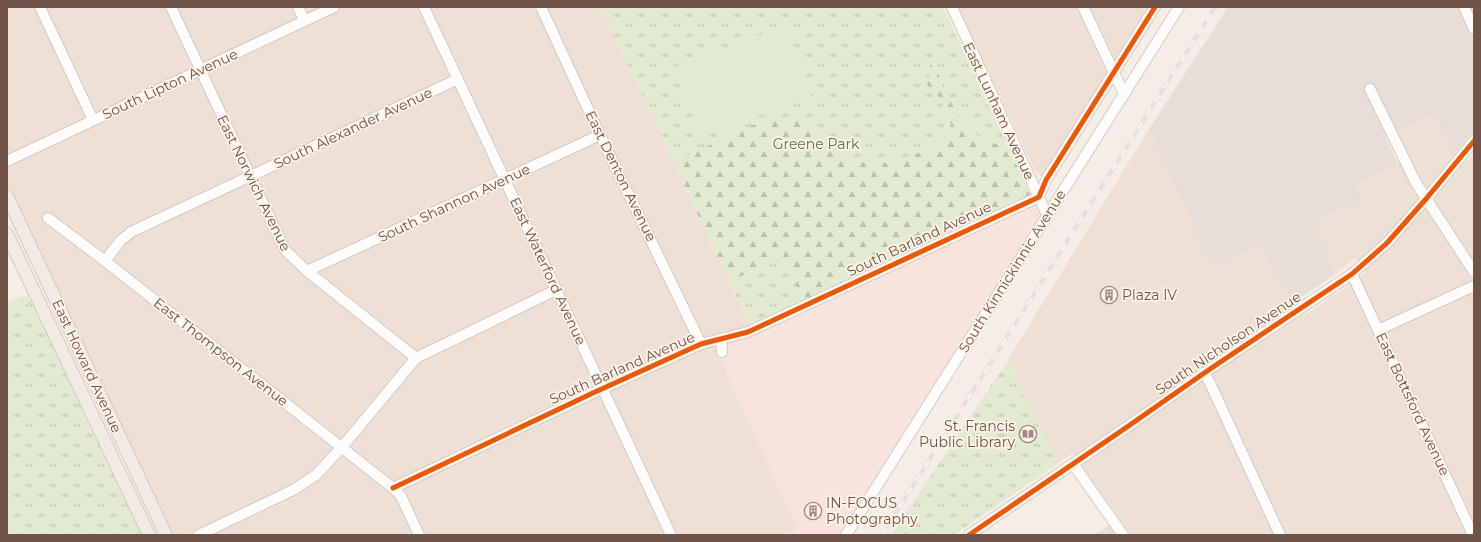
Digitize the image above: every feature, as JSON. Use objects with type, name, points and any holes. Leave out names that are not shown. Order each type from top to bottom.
[{"type":"main road","name":"East Howard Avenue","points":[[7,196],[166,535]]},
{"type":"main road","name":"East Howard Avenue","points":[[7,234],[149,535]]},
{"type":"street","points":[[40,7],[93,120]]},
{"type":"street","name":"East Norwich Avenue","points":[[171,7],[284,250],[307,271],[416,358]]},
{"type":"street","points":[[298,7],[304,20]]},
{"type":"street","name":"South Lipton Avenue","points":[[7,161],[334,7]]},
{"type":"street","name":"East Waterford Avenue","points":[[424,7],[671,535]]},
{"type":"street","name":"East Denton Avenue","points":[[541,7],[600,135],[701,344]]},
{"type":"street","name":"East Lunham Avenue","points":[[952,7],[1047,215]]},
{"type":"street","points":[[1083,7],[1124,94]]},
{"type":"street","name":"South Kinnickinnic Avenue","points":[[1039,197],[1046,180],[1155,7]]},
{"type":"street","name":"South Kinnickinnic Avenue","points":[[846,535],[1179,7]]},
{"type":"street","points":[[1464,7],[1474,29]]},
{"type":"street","name":"South Alexander Avenue","points":[[105,261],[120,241],[130,232],[249,175],[458,79]]},
{"type":"street","points":[[1370,89],[1405,162],[1426,199],[1474,272]]},
{"type":"street","name":"South Shannon Avenue","points":[[307,271],[600,135]]},
{"type":"street","name":"South Nicholson Avenue","points":[[969,535],[1204,373],[1352,274],[1387,242],[1426,199],[1474,141]]},
{"type":"street","name":"South Barland Avenue","points":[[393,488],[603,388],[701,344],[748,332],[1039,197]]},
{"type":"street","name":"East Thompson Avenue","points":[[48,218],[105,261],[393,488]]},
{"type":"street","name":"East Bottsford Avenue","points":[[1352,274],[1473,532]]},
{"type":"street","points":[[1378,330],[1474,286]]},
{"type":"street","points":[[199,535],[293,490],[322,470],[416,358],[556,290]]},
{"type":"street","points":[[721,339],[722,352]]},
{"type":"street","points":[[1204,373],[1280,535]]},
{"type":"street","points":[[1073,464],[1123,535]]},
{"type":"street","points":[[393,488],[401,496],[419,535]]},
{"type":"shaded area","points":[[7,7],[600,7],[750,326],[711,336],[797,528],[783,535],[209,535],[205,527],[188,535],[171,535],[7,186]]},
{"type":"shaded area","points":[[958,7],[1151,7],[1043,176],[1040,176],[1031,162]]},
{"type":"shaded area","points":[[1228,7],[1474,7],[1474,131],[1456,152],[1434,113],[1385,136],[1398,164],[1355,184],[1361,200],[1313,223],[1336,274],[1294,302],[1258,245],[1212,265],[1149,129]]},
{"type":"shaded area","points":[[1434,113],[1456,152],[1468,161],[1474,154],[1474,535],[1094,535],[1119,518],[1073,453],[1057,464],[1008,360],[1149,129],[1212,264],[1258,245],[1304,316],[1366,273],[1355,258],[1336,274],[1313,223],[1361,200],[1355,184],[1408,159],[1395,131]]},
{"type":"shaded area","points":[[1039,197],[1047,215],[846,535],[783,535],[797,528],[712,341],[734,336]]},
{"type":"green space","name":"Greene Park","points":[[600,7],[943,7],[1030,194],[750,326]]},
{"type":"green space","points":[[786,26],[811,97],[700,136],[675,66]]},
{"type":"green space","points":[[932,56],[935,57],[944,91],[960,117],[981,139],[1009,148],[1030,194],[805,300],[780,259],[729,281],[673,162],[764,120],[795,118],[826,136],[854,162],[893,163],[934,147],[946,137],[951,124],[938,95],[927,85]]},
{"type":"green space","points":[[26,296],[33,301],[143,535],[7,535],[7,303]]},
{"type":"green space","points":[[1008,360],[1057,464],[954,535],[891,535]]},
{"type":"railway","points":[[882,535],[1215,7]]},
{"type":"cycle path","points":[[393,488],[595,392],[701,344],[748,332],[1039,197],[1046,180],[1155,7]]},
{"type":"cycle path","points":[[969,535],[1210,369],[1352,274],[1387,243],[1474,141]]},
{"type":"place","name":"Plaza IV","points":[[1109,295]]},
{"type":"place","name":"St. Francis Public Library","points":[[1028,434]]},
{"type":"place","name":"IN-FOCUS Photography","points":[[813,511]]}]
